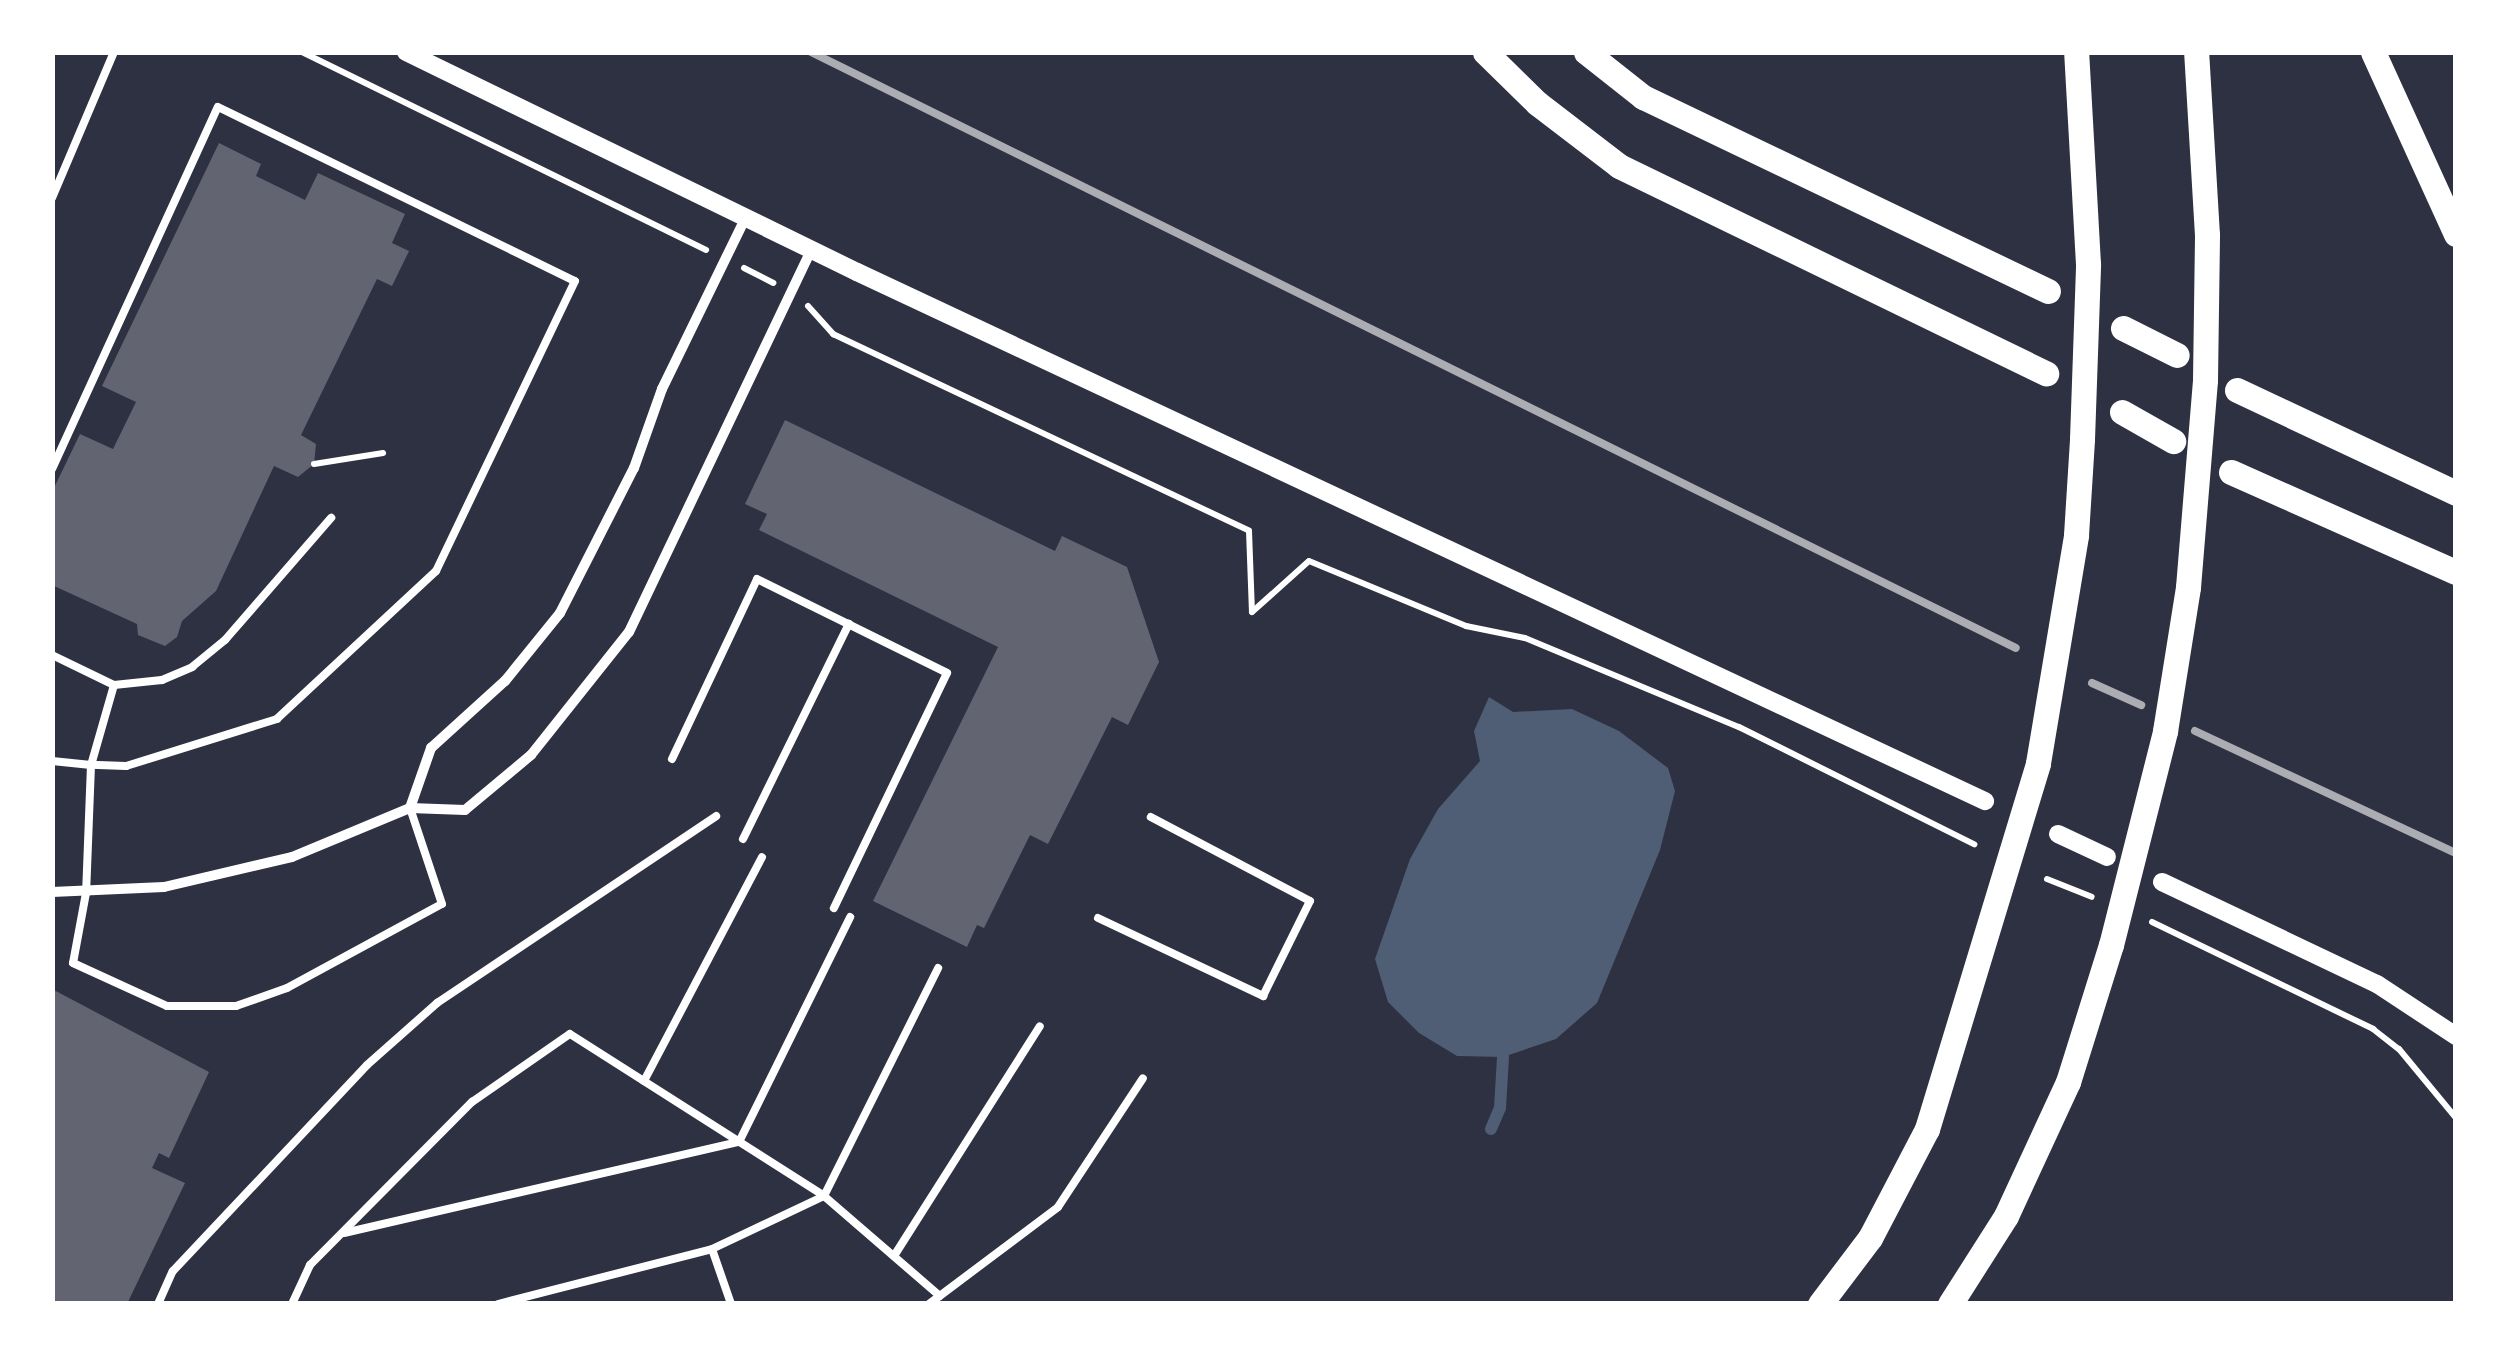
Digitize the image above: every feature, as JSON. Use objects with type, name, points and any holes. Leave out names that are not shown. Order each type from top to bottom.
[{"type":"main road","points":[[1485,52],[1537,103],[1619,166],[2046,373]]},
{"type":"main road","points":[[1586,52],[1643,97],[2048,292]]},
{"type":"main road","points":[[1820,1304],[1870,1238],[1909,1168],[1945,1082],[2038,762],[2076,535],[2088,264],[2076,52]]},
{"type":"main road","points":[[1950,1304],[2006,1216],[2068,1082],[2092,1012],[2149,803],[2188,587],[2205,380],[2206,202],[2196,52]]},
{"type":"main road","points":[[2374,52],[2456,234]]},
{"type":"main road","points":[[2123,328],[2178,355]]},
{"type":"main road","points":[[2236,390],[2456,492]]},
{"type":"main road","points":[[2122,412],[2173,441]]},
{"type":"main road","points":[[2231,472],[2456,572]]},
{"type":"street","points":[[406,52],[812,250],[1985,801]]},
{"type":"street","points":[[410,808],[430,748],[505,680],[560,613],[634,468],[662,389],[746,216]]},
{"type":"street","points":[[52,892],[86,893],[232,873],[292,856],[410,808],[465,810],[531,755],[629,632],[734,423],[746,381],[812,250]]},
{"type":"street","points":[[2058,834],[2107,856]]},
{"type":"street","points":[[2162,882],[2377,984],[2456,1036]]},
{"type":"lane","points":[[52,198],[114,52]]},
{"type":"lane","points":[[52,469],[218,107],[575,281],[436,571],[276,718],[126,766],[52,761]]},
{"type":"lane","points":[[52,655],[114,685],[162,680],[192,666],[225,640],[331,518]]},
{"type":"lane","points":[[672,759],[758,579],[948,672],[834,908]]},
{"type":"lane","points":[[743,839],[849,624]]},
{"type":"lane","points":[[114,685],[91,765],[86,893],[74,963],[166,1006],[236,1006],[287,988],[442,904],[410,808]]},
{"type":"lane","points":[[158,1304],[173,1270],[368,1066],[437,1003],[716,816]]},
{"type":"lane","points":[[1098,918],[1263,996],[1310,901],[1151,817]]},
{"type":"lane","points":[[644,1081],[762,857]]},
{"type":"lane","points":[[739,1142],[850,917]]},
{"type":"lane","points":[[498,1304],[712,1250],[824,1196],[938,968]]},
{"type":"lane","points":[[894,1256],[1040,1026]]},
{"type":"lane","points":[[292,1304],[310,1265],[472,1102],[570,1034],[824,1196],[940,1296]]},
{"type":"lane","points":[[929,1304],[1058,1207],[1143,1078]]},
{"type":"lane","points":[[340,1234],[739,1142]]},
{"type":"lane","points":[[712,1250],[731,1304]]},
{"type":"path","points":[[302,52],[726,258],[790,292],[833,334],[1249,532],[1252,612],[1309,561],[1466,626],[1525,638],[1739,727],[1940,822],[1974,844]]},
{"type":"path","points":[[314,464],[383,453]]},
{"type":"path","points":[[2047,879],[2098,900]]},
{"type":"path","points":[[2152,922],[2373,1029],[2399,1049],[2456,1118]]},
{"type":"water","points":[[1489,697],[1513,712],[1572,709],[1619,731],[1668,768],[1675,791],[1660,850],[1597,1003],[1556,1039],[1503,1057],[1457,1056],[1419,1033],[1388,1002],[1375,959],[1410,859],[1438,809],[1480,761],[1474,731]]},
{"type":"building","points":[[219,143],[261,164],[256,176],[305,200],[318,173],[405,214],[392,243],[409,251],[392,286],[377,279],[301,435],[316,444],[314,464],[298,477],[274,466],[216,591],[182,621],[177,637],[165,646],[138,635],[137,624],[52,585],[52,492],[80,434],[113,449],[136,402],[102,386]]},
{"type":"building","points":[[785,420],[1055,551],[1062,536],[1127,567],[1159,662],[1128,725],[1112,717],[1048,844],[1030,835],[984,928],[977,925],[967,947],[873,901],[998,647],[759,530],[767,514],[745,504]]},
{"type":"building","points":[[52,989],[209,1072],[169,1158],[159,1153],[152,1168],[185,1183],[127,1304],[52,1304]]},
{"type":"waterway","points":[[1491,1129],[1500,1108],[1503,1057]]},
{"type":"railway","points":[[811,52],[2016,648]]},
{"type":"railway","points":[[2092,683],[2141,705]]},
{"type":"railway","points":[[2195,731],[2456,853]]}]
